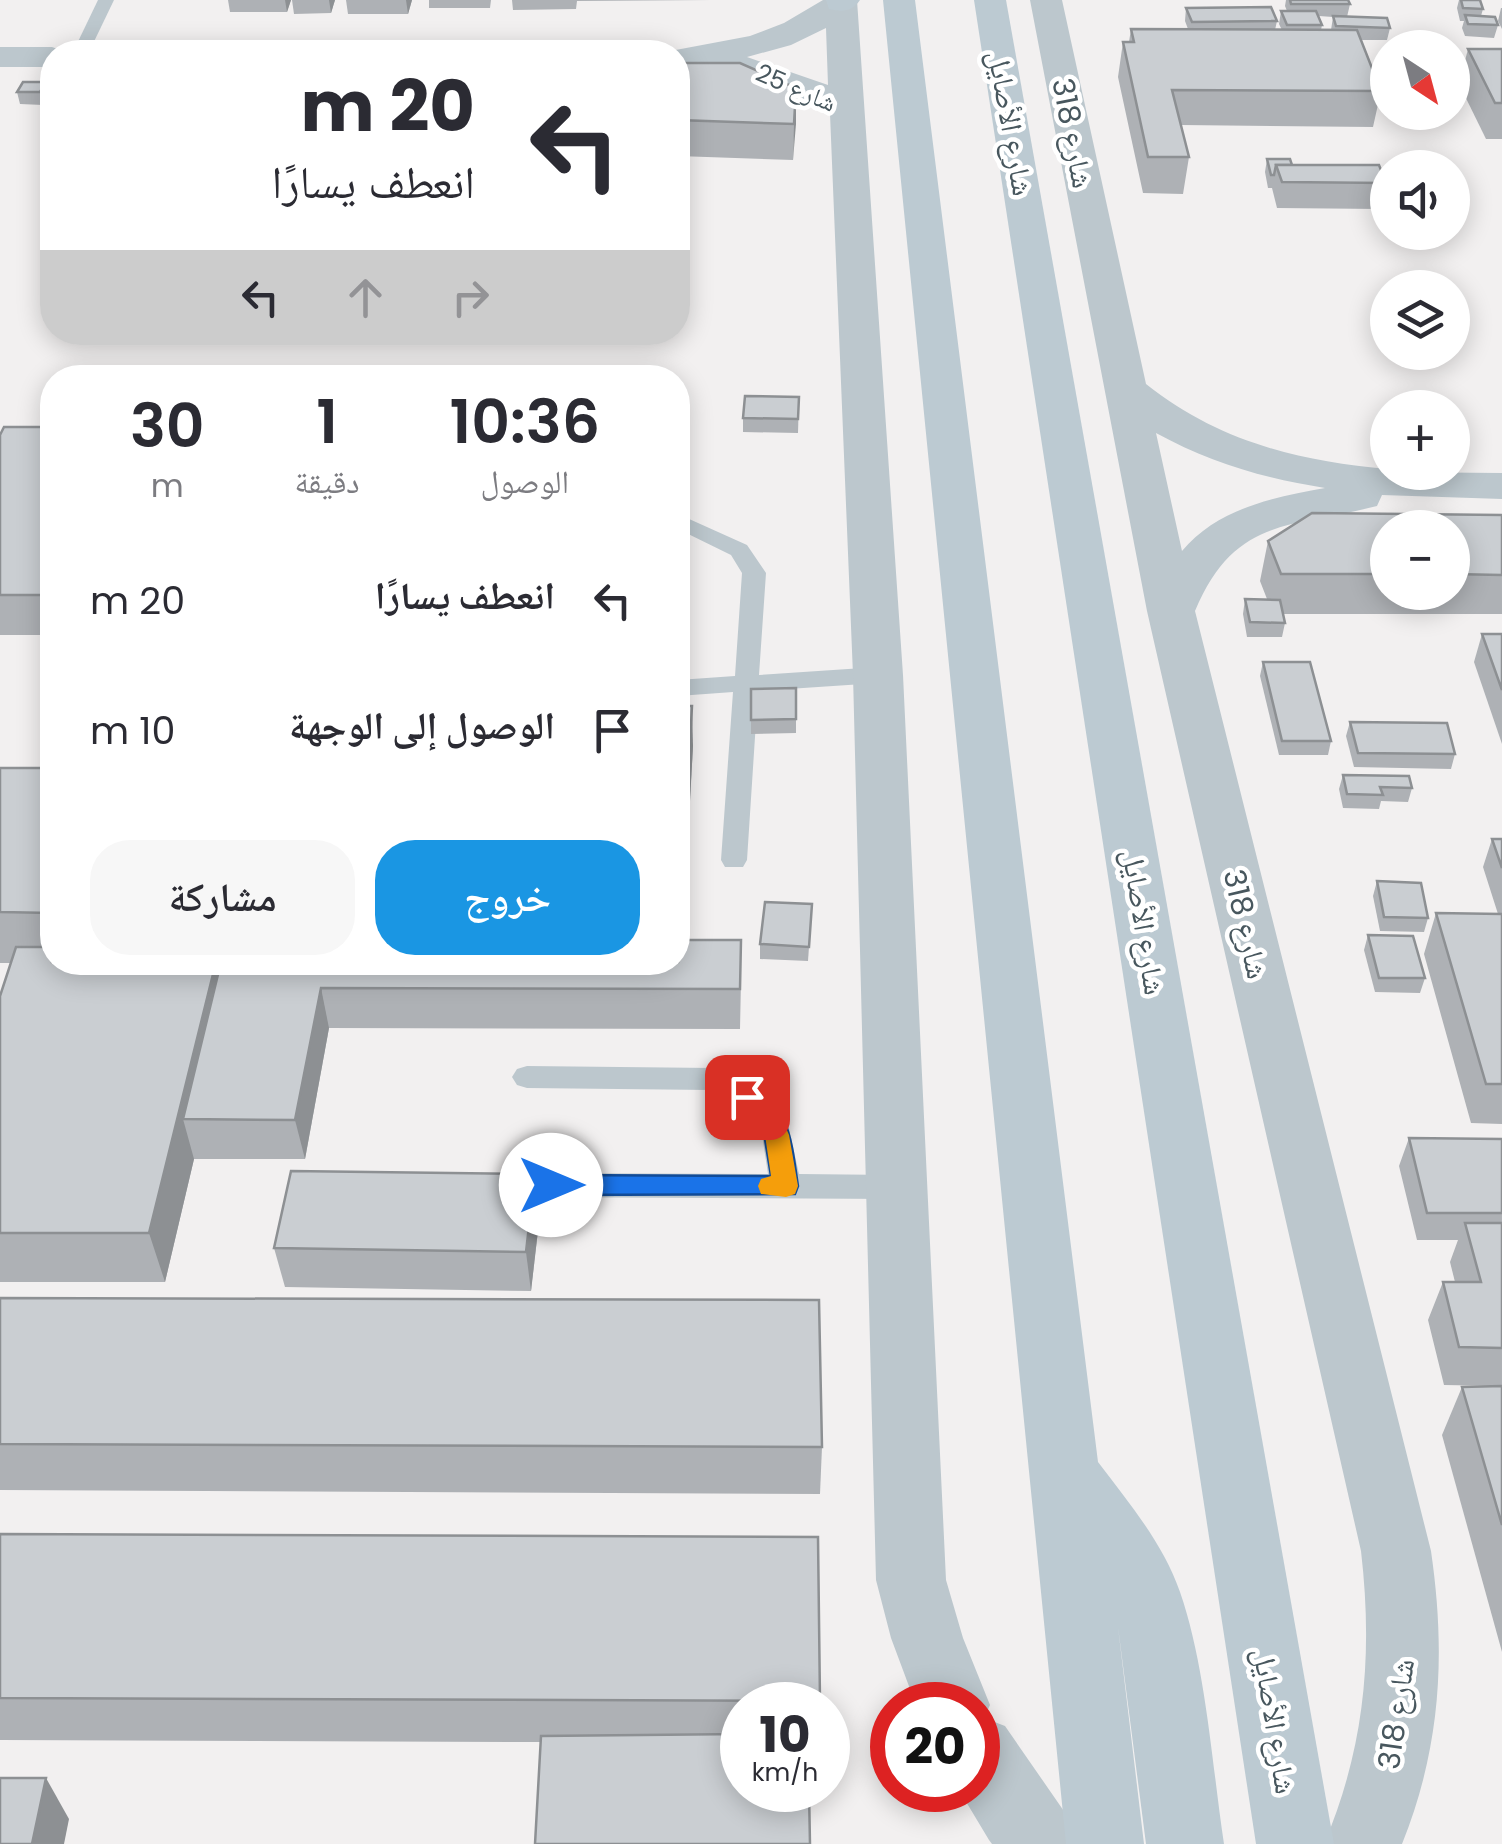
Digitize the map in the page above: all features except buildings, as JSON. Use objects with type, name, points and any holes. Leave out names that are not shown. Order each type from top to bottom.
[{"type":"main road","points":[[899,0],[951,495],[1105,1844]]},
{"type":"main road","name":"شارع الأصايل","points":[[990,0],[1295,1844]]},
{"type":"main road","points":[[1066,1476],[1126,1554],[1144,1591],[1155,1631],[1184,1844]]},
{"type":"street","name":"شارع 318","points":[[1046,0],[1171,611],[1402,1583],[1406,1679],[1397,1745],[1379,1810],[1363,1844]]},
{"type":"street","points":[[842,1],[878,675],[911,1580],[944,1682]]},
{"type":"street","name":"شارع 25","points":[[690,56],[778,38],[825,16],[842,1]]},
{"type":"street","points":[[0,56],[40,57]]},
{"type":"street","name":"شارع 25","points":[[690,60],[765,72],[812,89],[850,112]]},
{"type":"street","points":[[1124,388],[1170,426],[1234,455],[1312,473],[1488,486]]},
{"type":"street","points":[[1171,611],[1181,580],[1202,553],[1232,531],[1269,514],[1312,502],[1488,486]]},
{"type":"street","points":[[1000,1787],[1041,1844]]},
{"type":"lane","points":[[87,40],[106,0]]},
{"type":"lane","points":[[690,527],[739,550],[754,573],[734,860]]},
{"type":"lane","points":[[690,687],[878,675]]},
{"type":"lane","points":[[526,1077],[712,1079],[747,1097],[775,1123],[786,1186]]},
{"type":"lane","points":[[512,1185],[894,1188]]},
{"type":"slow traffic","points":[[770,1186],[786,1186],[777,1135]]},
{"type":"route","points":[[551,1185],[786,1186],[775,1123],[747,1097]]}]
